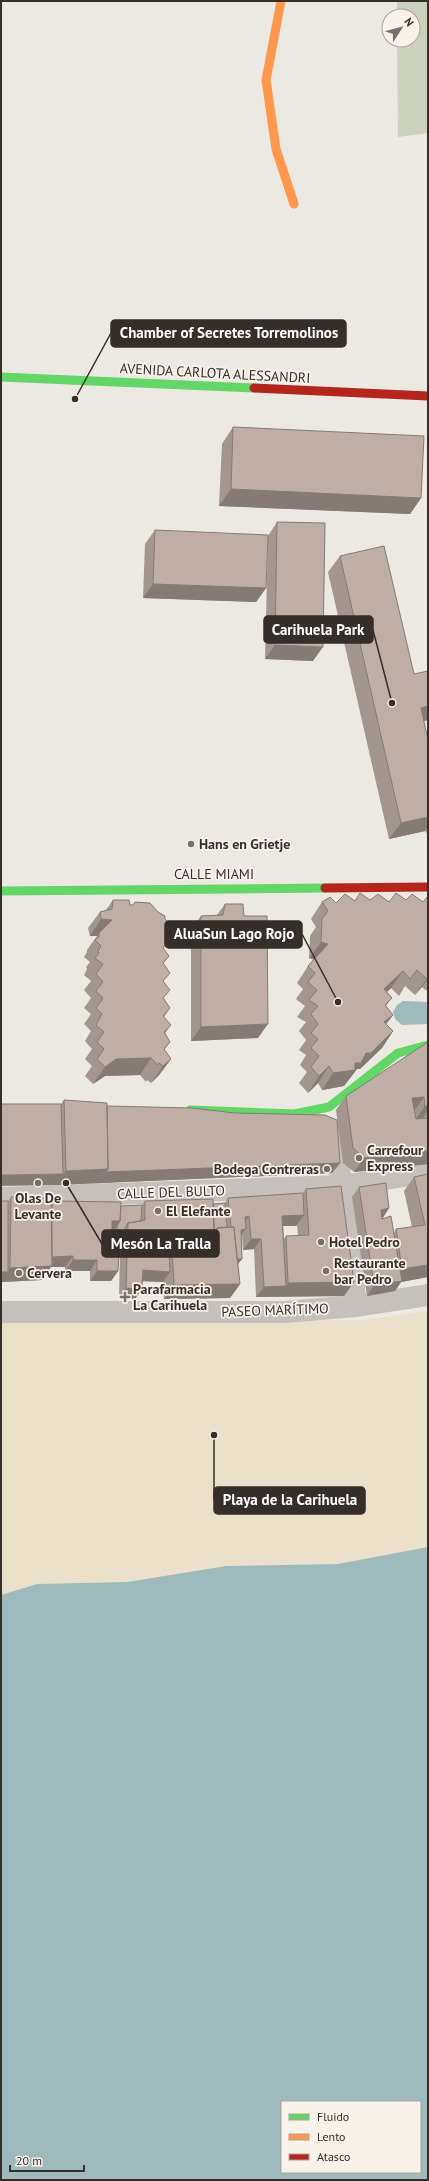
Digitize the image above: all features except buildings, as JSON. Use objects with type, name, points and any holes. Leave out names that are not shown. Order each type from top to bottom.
[{"type":"street","points":[[280,1],[266,80],[276,149],[294,204]]},
{"type":"street","name":"AVENIDA CARLOTA ALESSANDRI","points":[[1,377],[428,396]]},
{"type":"street","name":"CALLE MIAMI","points":[[1,891],[82,888],[428,887]]},
{"type":"street","points":[[178,1109],[294,1114],[329,1107],[398,1053],[428,1046]]},
{"type":"street","points":[[329,1107],[342,1186],[356,1306]]},
{"type":"street","name":"CALLE DEL BULTO","points":[[1,1198],[342,1186],[428,1172]]},
{"type":"street","name":"PASEO MARÍTIMO","points":[[1,1312],[285,1312],[356,1306],[428,1295]]},
{"type":"green space","points":[[397,1],[428,1],[428,133],[398,137],[397,48],[421,48],[421,8],[397,8]]},
{"type":"sand","points":[[428,1311],[428,1547],[338,1564],[226,1566],[127,1582],[37,1584],[1,1595],[1,1322],[364,1320]]},
{"type":"water","points":[[403,1001],[428,1002],[428,1024],[402,1025],[395,1019],[393,1012],[397,1005]]},
{"type":"water","points":[[428,1547],[428,2180],[1,2180],[1,1595],[37,1584],[127,1582],[226,1566],[338,1564]]},
{"type":"traffic: fast","points":[[1,377],[254,388]]},
{"type":"traffic: fast","points":[[1,891],[325,888]]},
{"type":"traffic: fast","points":[[190,1110],[294,1114],[329,1107],[398,1053],[428,1045]]},
{"type":"traffic: slow","points":[[281,1],[266,80],[276,149],[294,204]]},
{"type":"traffic: jam","points":[[254,388],[428,396]]},
{"type":"traffic: jam","points":[[325,888],[428,887]]},
{"type":"place","name":"Chamber of Secretes Torremolinos","points":[[75,399]]},
{"type":"place","name":"Carihuela Park","points":[[392,703]]},
{"type":"place","name":"Hans en Grietje","points":[[191,844]]},
{"type":"place","name":"AluaSun Lago Rojo","points":[[338,1002]]},
{"type":"place","name":"Carrefour Express","points":[[359,1158]]},
{"type":"place","name":"Bodega Contreras","points":[[327,1169]]},
{"type":"place","name":"Olas De Levante","points":[[38,1183]]},
{"type":"place","name":"Mesón La Tralla","points":[[66,1183]]},
{"type":"place","name":"El Elefante","points":[[158,1211]]},
{"type":"place","name":"Hotel Pedro","points":[[321,1242]]},
{"type":"place","name":"Restaurante bar Pedro","points":[[326,1271]]},
{"type":"place","name":"Cervera","points":[[19,1273]]},
{"type":"place","name":"Parafarmacia La Carihuela","points":[[125,1297]]},
{"type":"place","name":"Playa de la Carihuela","points":[[214,1435]]}]
